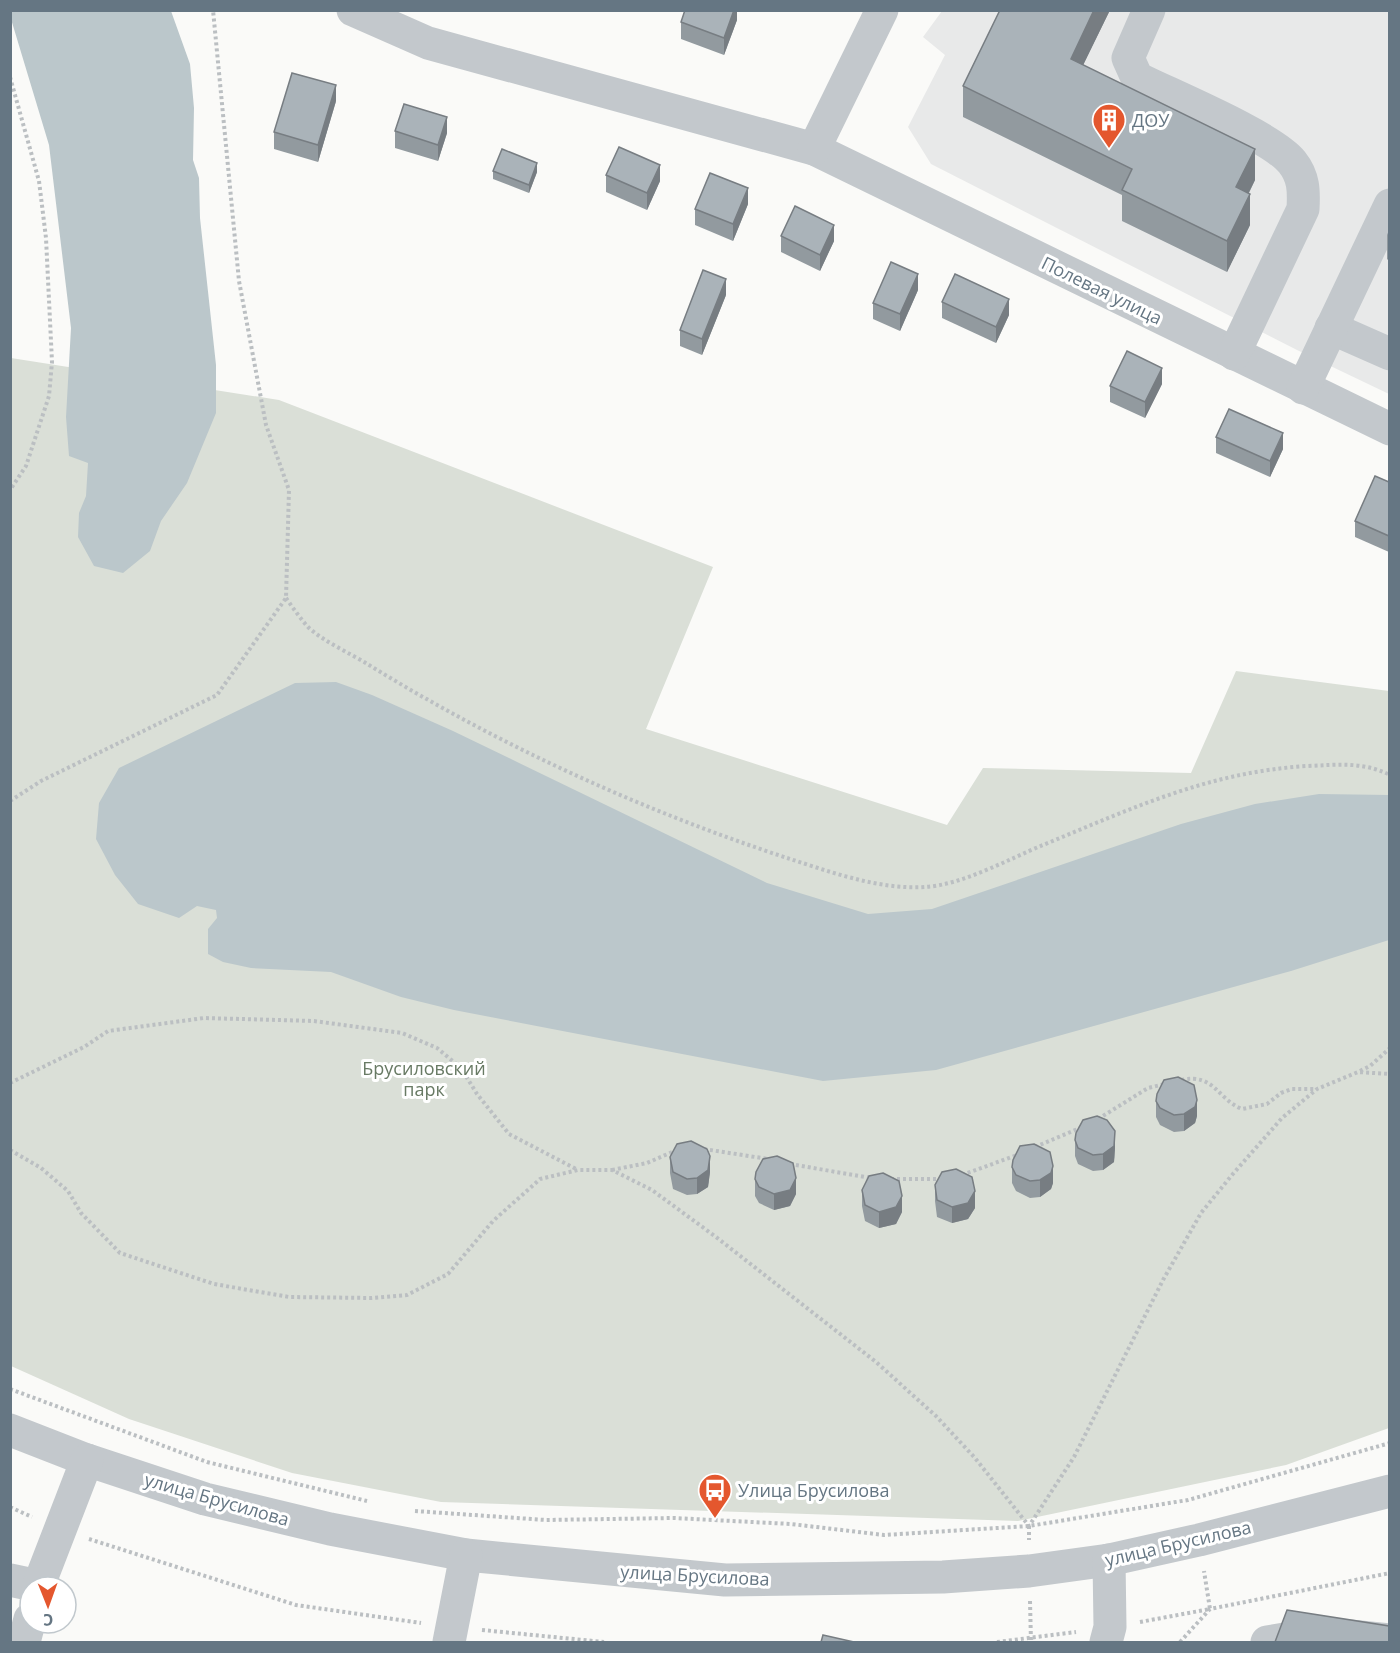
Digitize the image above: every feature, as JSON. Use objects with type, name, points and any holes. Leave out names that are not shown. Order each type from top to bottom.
[{"type":"street","name":"Полевая улица","points":[[353,10],[428,43],[814,149],[1389,429]]},
{"type":"street","points":[[814,149],[882,10]]},
{"type":"street","points":[[1149,10],[1128,58],[1137,78],[1267,142],[1291,161],[1304,185],[1303,209],[1234,354]]},
{"type":"street","points":[[1303,388],[1389,205]]},
{"type":"street","points":[[1331,328],[1389,354]]},
{"type":"street","name":"улица Брусилова","points":[[10,1430],[87,1460],[205,1499],[330,1529],[466,1555],[725,1580],[943,1577],[1029,1571],[1109,1560],[1199,1540],[1389,1491]]},
{"type":"street","points":[[34,1575],[58,1529],[87,1460]]},
{"type":"street","points":[[452,1635],[466,1555]]},
{"type":"street","points":[[1106,1642],[1110,1627],[1109,1560]]},
{"type":"street","points":[[1267,1642],[1320,1633],[1389,1640]]},
{"type":"path","points":[[10,801],[41,781],[217,694],[286,598],[289,490],[266,425],[239,281],[213,10]]},
{"type":"path","points":[[10,77],[39,181],[46,238],[52,362],[49,396],[26,466],[10,490]]},
{"type":"path","points":[[286,598],[310,628],[425,700],[504,742],[666,815],[825,870],[892,886],[927,887],[961,878],[1147,803],[1220,777],[1260,770],[1347,764],[1364,765],[1389,775]]},
{"type":"path","points":[[10,1083],[75,1052],[108,1031],[204,1018],[314,1021],[402,1033],[437,1048],[461,1068],[477,1094],[509,1134],[578,1170]]},
{"type":"path","points":[[1029,1526],[1074,1457],[1163,1280],[1201,1213],[1256,1146],[1317,1089],[1370,1066],[1389,1048]]},
{"type":"path","points":[[1358,1072],[1389,1074]]},
{"type":"path","points":[[1090,1123],[1148,1088],[1194,1078],[1206,1082],[1242,1109],[1260,1108],[1292,1089],[1317,1089]]},
{"type":"path","points":[[1166,1084],[1169,1094]]},
{"type":"path","points":[[781,1162],[881,1179],[943,1179],[976,1172],[1083,1127],[1087,1135]]},
{"type":"path","points":[[694,1148],[720,1149],[771,1160]]},
{"type":"path","points":[[10,1150],[41,1168],[68,1191],[81,1213],[120,1252],[214,1284],[254,1292],[309,1298],[372,1298],[407,1295],[448,1274],[494,1221],[540,1179],[578,1170],[612,1170],[647,1163],[674,1150],[684,1149]]},
{"type":"path","points":[[1018,1155],[1023,1164]]},
{"type":"path","points":[[612,1170],[652,1190],[876,1362],[936,1416],[975,1458],[1029,1526]]},
{"type":"path","points":[[943,1179],[946,1188]]},
{"type":"path","points":[[10,1389],[207,1462],[378,1504]]},
{"type":"path","points":[[412,1511],[546,1520],[674,1518],[791,1524],[884,1536],[1029,1526],[1188,1500],[1389,1443]]},
{"type":"path","points":[[10,1506],[58,1529],[296,1605],[452,1635],[604,1642]]},
{"type":"path","points":[[1180,1642],[1210,1609],[1389,1573]]},
{"type":"shaded area","points":[[10,11],[171,11],[190,64],[194,108],[193,160],[199,178],[200,218],[216,365],[216,413],[187,483],[161,521],[150,551],[123,573],[94,566],[78,537],[79,513],[86,496],[88,463],[69,456],[66,417],[71,328],[49,145]]},
{"type":"shaded area","points":[[942,11],[1389,11],[1389,394],[1297,350],[931,164],[908,127],[945,55],[923,37]]},
{"type":"shaded area","points":[[336,682],[372,695],[453,731],[767,883],[868,914],[932,909],[1181,824],[1255,804],[1319,794],[1389,795],[1389,940],[1291,971],[936,1070],[823,1081],[454,1010],[401,997],[331,972],[251,968],[223,962],[208,954],[208,929],[217,918],[216,910],[197,906],[179,918],[138,904],[115,875],[96,839],[99,803],[119,768],[295,683]]},
{"type":"green space","name":"Брусиловский парк","points":[[11,358],[279,400],[713,567],[646,729],[947,825],[983,768],[1191,773],[1236,671],[1389,691],[1389,1428],[1286,1465],[1018,1521],[441,1502],[292,1473],[129,1419],[11,1366]]},
{"type":"building","points":[[685,10],[734,10],[724,38],[681,22]]},
{"type":"building","name":"ДОУ","points":[[1000,10],[1094,10],[1071,59],[1255,149],[1236,187],[1250,194],[1227,241],[1122,190],[1132,169],[963,86]]},
{"type":"building","points":[[292,73],[336,85],[318,145],[274,132]]},
{"type":"building","points":[[404,104],[447,117],[438,145],[395,131]]},
{"type":"building","points":[[619,147],[660,165],[647,193],[606,175]]},
{"type":"building","points":[[502,149],[537,163],[529,185],[493,171]]},
{"type":"building","points":[[710,173],[748,188],[733,224],[695,209]]},
{"type":"building","points":[[795,206],[834,225],[820,255],[781,236]]},
{"type":"building","points":[[891,262],[918,274],[900,314],[873,303]]},
{"type":"building","points":[[703,270],[726,279],[702,339],[680,330]]},
{"type":"building","points":[[955,274],[1009,299],[996,327],[942,302]]},
{"type":"building","points":[[1127,351],[1162,368],[1145,402],[1110,386]]},
{"type":"building","points":[[1229,409],[1283,433],[1270,461],[1216,437]]},
{"type":"building","points":[[1375,476],[1389,482],[1389,536],[1355,521]]},
{"type":"building","points":[[1178,1077],[1194,1085],[1197,1100],[1195,1107],[1184,1114],[1174,1115],[1160,1108],[1156,1101],[1164,1080]]},
{"type":"building","points":[[1097,1116],[1107,1120],[1115,1131],[1114,1146],[1103,1154],[1093,1155],[1078,1148],[1075,1140],[1083,1120]]},
{"type":"building","points":[[691,1141],[707,1149],[710,1156],[708,1170],[697,1178],[687,1179],[673,1172],[670,1157],[677,1144]]},
{"type":"building","points":[[1034,1144],[1050,1152],[1053,1166],[1051,1173],[1040,1180],[1030,1181],[1016,1175],[1012,1167],[1020,1146]]},
{"type":"building","points":[[777,1156],[793,1163],[796,1178],[790,1190],[774,1194],[759,1187],[755,1179],[763,1159]]},
{"type":"building","points":[[956,1169],[972,1177],[975,1191],[968,1203],[952,1207],[937,1200],[935,1185],[942,1172]]},
{"type":"building","points":[[883,1173],[899,1181],[902,1196],[896,1207],[879,1212],[865,1205],[862,1190],[869,1176]]},
{"type":"building","points":[[1287,1610],[1389,1626],[1389,1642],[1275,1642]]},
{"type":"building","points":[[823,1635],[854,1642],[821,1642]]},
{"type":"place","name":"ДОУ","points":[[1109,149]]},
{"type":"place","name":"Улица Брусилова","points":[[715,1519]]}]
